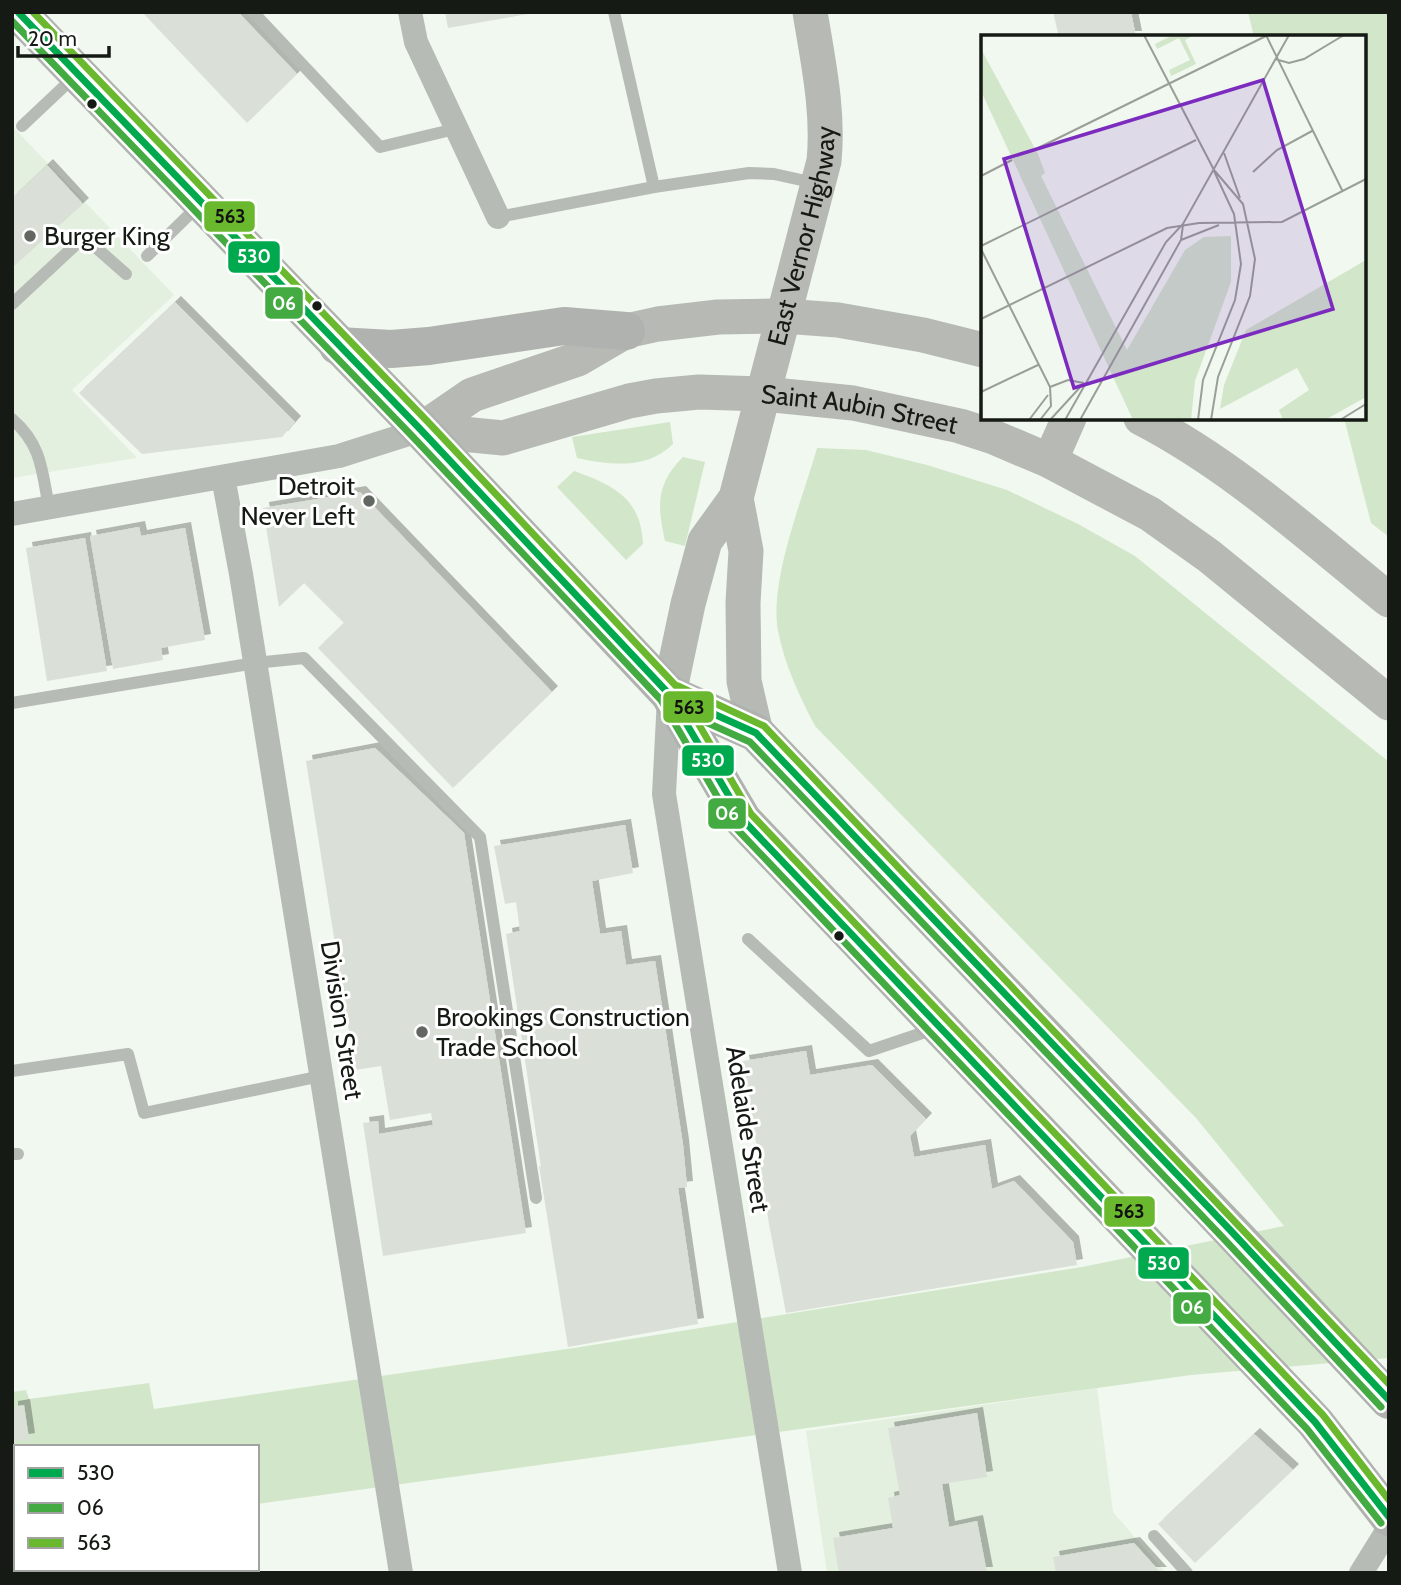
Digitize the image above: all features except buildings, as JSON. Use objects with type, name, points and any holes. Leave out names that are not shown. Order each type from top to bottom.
[{"type":"main road","points":[[18,12],[421,430],[669,694],[743,820],[1315,1422],[1389,1517]]},
{"type":"main road","name":"East Vernor Highway","points":[[669,694],[688,604],[705,541],[736,498],[816,183],[824,161],[826,136],[810,12]]},
{"type":"main road","name":"Saint Aubin Street","points":[[421,430],[472,395],[578,359],[626,331],[718,317],[783,316],[838,320],[888,328],[981,351]]},
{"type":"main road","points":[[338,346],[391,349],[429,346],[564,326],[626,331]]},
{"type":"main road","name":"Saint Aubin Street","points":[[421,430],[503,438],[593,410],[656,396],[699,392],[764,394],[853,403],[923,417],[991,436],[1050,461],[1139,508],[1183,537],[1389,703]]},
{"type":"main road","points":[[1050,461],[1068,420]]},
{"type":"main road","points":[[1145,420],[1189,445],[1244,484],[1389,600]]},
{"type":"main road","name":"East Vernor Highway","points":[[736,498],[746,551],[743,603],[744,681],[756,733]]},
{"type":"main road","points":[[669,694],[756,733],[1389,1400]]},
{"type":"street","points":[[410,12],[416,42],[498,217]]},
{"type":"street","name":"Saint Aubin Street","points":[[12,514],[339,456],[421,430]]},
{"type":"street","name":"Division Street","points":[[223,477],[401,1573]]},
{"type":"street","name":"Adelaide Street","points":[[669,694],[664,794],[790,1573]]},
{"type":"street","points":[[1361,1573],[1389,1528]]},
{"type":"lane","points":[[253,12],[380,147],[455,129]]},
{"type":"lane","points":[[614,12],[654,187]]},
{"type":"lane","points":[[22,126],[77,74]]},
{"type":"lane","points":[[498,217],[654,187],[749,173],[774,174],[816,183]]},
{"type":"lane","points":[[147,256],[201,204]]},
{"type":"lane","points":[[12,304],[84,237],[126,274]]},
{"type":"lane","points":[[12,419],[34,442],[49,508]]},
{"type":"lane","points":[[12,703],[255,663],[304,658],[480,837],[536,1198]]},
{"type":"lane","points":[[748,939],[869,1051],[939,1027]]},
{"type":"lane","points":[[12,1071],[128,1054],[144,1112],[321,1076]]},
{"type":"lane","points":[[1154,1536],[1187,1573]]},
{"type":"shaded area","points":[[12,126],[174,295],[72,390],[137,458],[12,478]]},
{"type":"shaded area","points":[[1097,1388],[1113,1512],[1166,1573],[827,1573],[806,1431]]},
{"type":"green space","points":[[1248,12],[1389,12],[1389,537],[1371,523],[1345,420],[1366,420],[1366,35],[1254,35]]},
{"type":"green space","points":[[670,422],[673,444],[652,458],[615,464],[577,458],[572,437]]},
{"type":"green space","points":[[817,448],[866,450],[927,465],[1007,490],[1078,524],[1135,556],[1389,762],[1389,1358],[1191,1375],[259,1504],[259,1445],[14,1445],[12,1539],[12,1392],[26,1390],[29,1399],[149,1383],[154,1409],[574,1348],[1082,1267],[1284,1226],[1196,1118],[815,726],[798,692],[778,631],[778,588],[796,514]]},
{"type":"green space","points":[[683,457],[705,462],[685,546],[665,541],[660,506],[663,486]]},
{"type":"green space","points":[[574,471],[612,488],[631,504],[641,528],[643,544],[626,560],[557,487]]},
{"type":"transit line","name":"530","points":[[18,12],[421,430],[669,694],[743,820],[1315,1422],[1389,1517]]},
{"type":"transit line","name":"563","points":[[33,12],[429,423],[677,687],[751,814],[1323,1415],[1389,1500]]},
{"type":"transit line","name":"06","points":[[12,21],[413,437],[661,700],[735,827],[1307,1429],[1381,1523]]},
{"type":"transit line","name":"563","points":[[678,686],[764,726],[1389,1384]]},
{"type":"transit line","name":"530","points":[[674,696],[756,733],[1389,1400]]},
{"type":"transit line","name":"06","points":[[670,706],[750,742],[1381,1407]]},
{"type":"place","name":"Burger King","points":[[30,236]]},
{"type":"place","name":"Detroit Never Left","points":[[369,501]]},
{"type":"place","name":"Brookings Construction Trade School","points":[[422,1032]]}]
